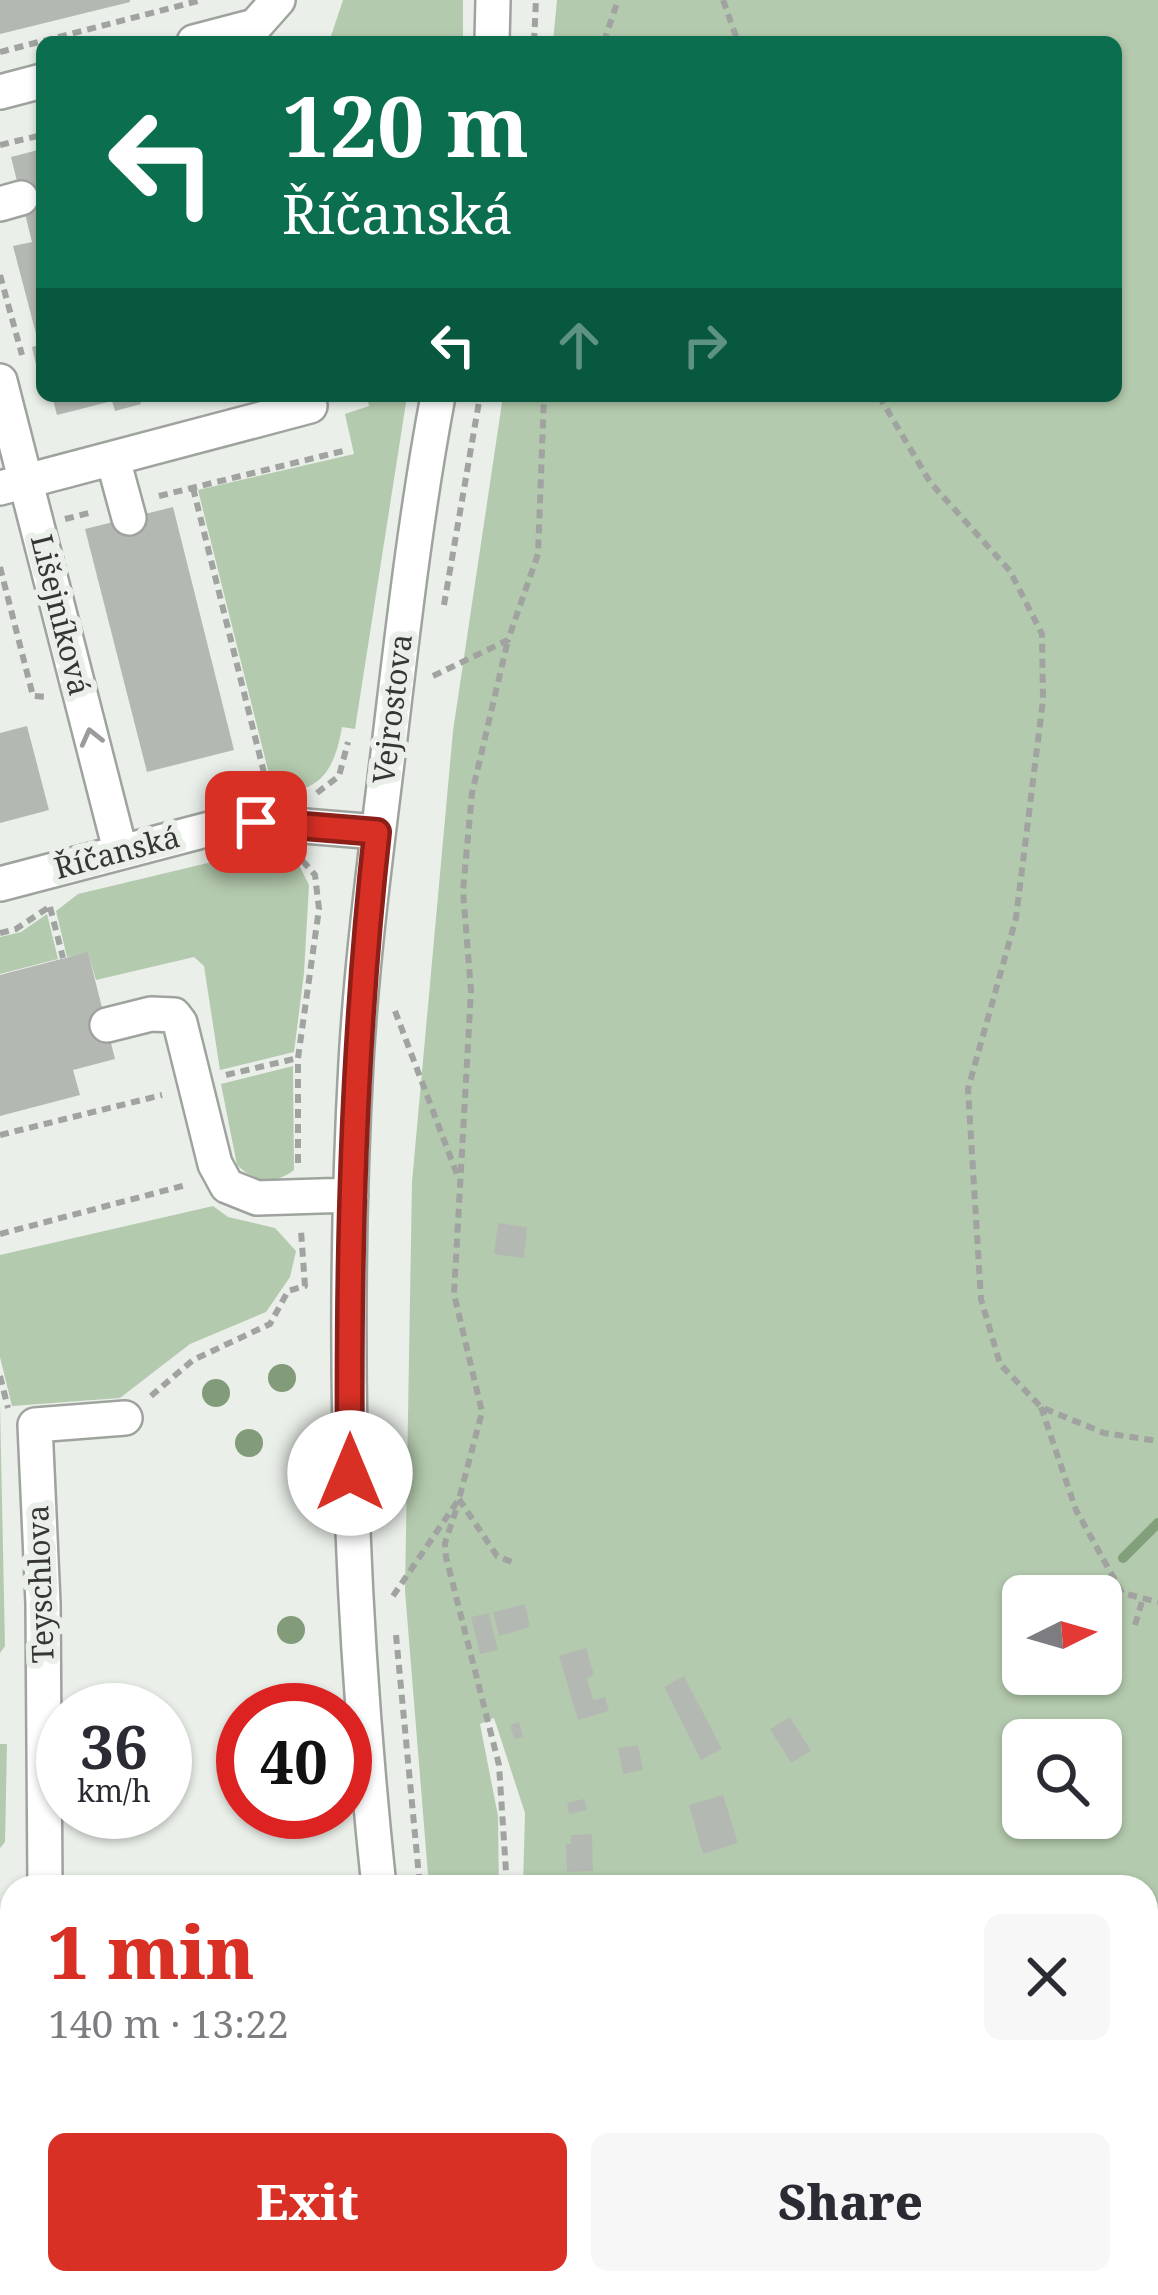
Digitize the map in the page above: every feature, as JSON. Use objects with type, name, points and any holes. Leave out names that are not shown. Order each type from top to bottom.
[{"type":"street","points":[[224,36],[255,26],[278,0]]},
{"type":"street","points":[[492,36],[493,0]]},
{"type":"street","points":[[0,92],[36,83]]},
{"type":"street","name":"Lišejníková","points":[[12,371],[13,485],[120,850]]},
{"type":"street","points":[[13,485],[306,402]]},
{"type":"street","name":"Vejrostova","points":[[379,1875],[354,1588],[351,1195],[358,1038],[377,832],[414,526],[436,402]]},
{"type":"street","points":[[113,459],[127,511]]},
{"type":"street","name":"Říčanská","points":[[0,884],[221,826],[256,822],[377,832]]},
{"type":"street","points":[[107,1025],[152,1014],[174,1016],[180,1023],[215,1164],[227,1186],[257,1198],[351,1195]]},
{"type":"street","points":[[14,1410],[125,1418]]},
{"type":"street","name":"Teyschlova","points":[[14,1410],[43,1603],[45,1875]]},
{"type":"path","points":[[62,36],[202,0]]},
{"type":"path","points":[[533,36],[536,0]]},
{"type":"path","points":[[606,36],[618,0]]},
{"type":"path","points":[[722,0],[736,36]]},
{"type":"path","points":[[0,52],[36,43]]},
{"type":"path","points":[[0,145],[36,136]]},
{"type":"path","points":[[0,275],[12,371]]},
{"type":"path","points":[[443,609],[479,402]]},
{"type":"path","points":[[506,1875],[500,1765],[445,1543],[482,1412],[454,1294],[471,991],[463,891],[472,793],[508,640],[538,554],[544,402]]},
{"type":"path","points":[[883,402],[930,482],[1010,571],[1042,634],[1043,700],[1016,918],[968,1089],[980,1299],[1000,1364],[1042,1407],[1103,1433],[1158,1442]]},
{"type":"path","points":[[69,539],[64,520],[127,511],[193,488],[347,450]]},
{"type":"path","points":[[193,488],[270,801],[258,801]]},
{"type":"path","points":[[0,567],[29,680]]},
{"type":"path","points":[[432,676],[508,640]]},
{"type":"path","points":[[429,695],[436,654]]},
{"type":"path","points":[[309,798],[339,776],[348,742]]},
{"type":"path","points":[[125,1418],[194,1360],[270,1324],[288,1291],[305,1286],[298,1058],[319,891],[315,875],[293,854]]},
{"type":"path","points":[[0,933],[16,929],[63,897]]},
{"type":"path","points":[[50,907],[63,958]]},
{"type":"path","points":[[394,1034],[395,1011],[459,1180]]},
{"type":"path","points":[[196,1083],[298,1058]]},
{"type":"path","points":[[0,1135],[150,1098]]},
{"type":"path","points":[[0,1234],[186,1185]]},
{"type":"path","points":[[1042,1407],[1076,1510],[1122,1593],[1158,1602]]},
{"type":"path","points":[[459,1499],[497,1556],[517,1564]]},
{"type":"path","points":[[392,1572],[393,1595],[459,1499]]},
{"type":"path","points":[[1135,1625],[1143,1598]]},
{"type":"path","points":[[394,1618],[419,1875]]},
{"type":"green space","points":[[343,0],[463,0],[463,36],[331,36]]},
{"type":"green space","points":[[557,0],[1158,0],[1158,1875],[523,1875],[525,1813],[494,1718],[480,1724],[498,1816],[499,1875],[428,1875],[405,1591],[412,1182],[453,731],[502,402],[1122,402],[1122,36],[554,36]]},
{"type":"green space","points":[[368,402],[406,402],[355,729],[342,727],[330,767],[314,784],[273,790],[198,490],[354,454],[345,414],[369,406]]},
{"type":"green space","points":[[273,854],[300,867],[309,885],[294,1052],[220,1070],[204,966],[194,957],[96,980],[88,953],[67,957],[56,911],[78,894],[233,857]]},
{"type":"green space","points":[[47,914],[58,959],[0,974],[0,937],[21,932]]},
{"type":"green space","points":[[293,1066],[294,1170],[271,1180],[257,1178],[237,1165],[221,1084]]},
{"type":"green space","points":[[213,1206],[228,1217],[275,1228],[296,1251],[290,1277],[266,1312],[190,1344],[120,1398],[12,1406],[0,1357],[0,1255]]},
{"type":"green space","points":[[0,1404],[5,1646],[0,1653]]},
{"type":"green space","points":[[0,1744],[7,1744],[5,1842],[0,1848]]},
{"type":"building","points":[[0,0],[130,0],[130,2],[0,34]]},
{"type":"building","points":[[36,151],[36,334],[13,246],[32,242],[11,157]]},
{"type":"building","points":[[54,402],[108,402],[57,415]]},
{"type":"building","points":[[112,402],[140,402],[141,404],[115,411]]},
{"type":"building","points":[[173,507],[234,750],[147,772],[85,529]]},
{"type":"building","points":[[27,726],[49,810],[0,823],[0,733]]},
{"type":"building","points":[[88,952],[115,1059],[73,1070],[80,1095],[0,1116],[0,975]]},
{"type":"building","points":[[498,1223],[527,1227],[524,1258],[494,1254]]},
{"type":"building","points":[[525,1604],[530,1627],[499,1636],[493,1612]]},
{"type":"building","points":[[489,1613],[498,1650],[480,1654],[471,1617]]},
{"type":"building","points":[[586,1648],[594,1675],[587,1678],[593,1700],[605,1697],[609,1711],[578,1720],[559,1656]]},
{"type":"building","points":[[684,1676],[722,1749],[701,1760],[664,1687]]},
{"type":"building","points":[[790,1717],[811,1751],[791,1763],[770,1729]]},
{"type":"building","points":[[519,1722],[523,1737],[514,1739],[510,1725]]},
{"type":"building","points":[[638,1745],[643,1770],[623,1774],[618,1748]]},
{"type":"building","points":[[723,1795],[738,1843],[703,1854],[689,1805]]},
{"type":"building","points":[[584,1799],[587,1810],[569,1814],[567,1803]]},
{"type":"building","points":[[592,1834],[593,1871],[567,1872],[566,1844],[571,1844],[571,1835]]},
{"type":"waterway","points":[[1123,1558],[1158,1523]]},
{"type":"route","points":[[256,822],[377,832],[354,1105],[350,1473]]}]
